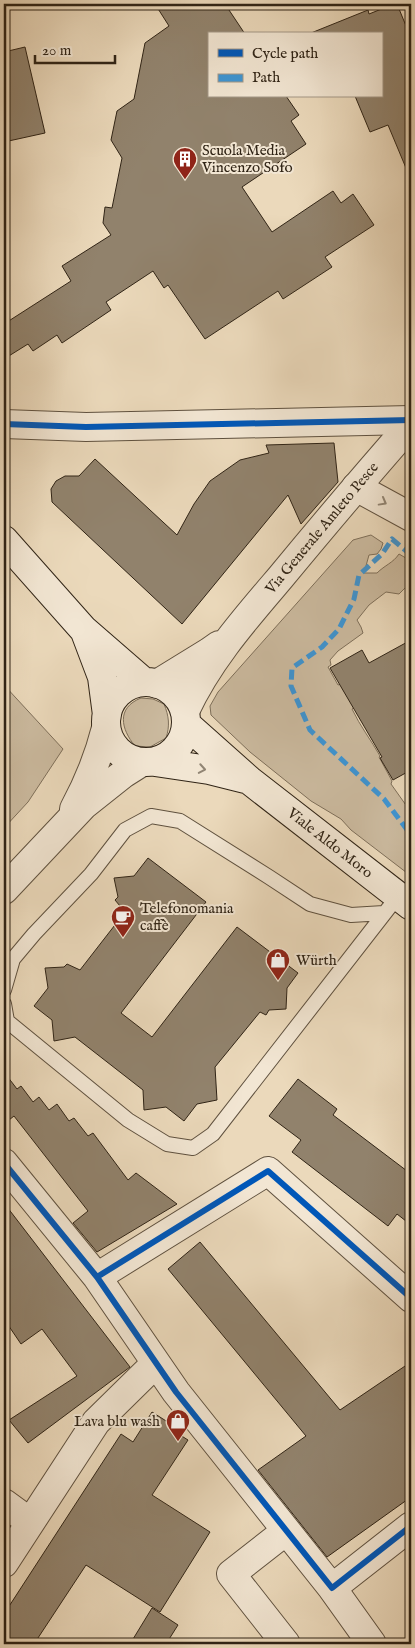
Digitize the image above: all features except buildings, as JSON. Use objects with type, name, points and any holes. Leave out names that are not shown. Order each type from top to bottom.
[{"type":"street","points":[[4,443],[48,429],[411,420]]},
{"type":"street","points":[[4,424],[86,427]]},
{"type":"street","name":"Via Generale Amleto Pesce","points":[[186,717],[193,693],[234,633],[411,424]]},
{"type":"street","points":[[356,487],[411,517]]},
{"type":"street","points":[[4,540],[83,628],[151,683],[169,690],[179,699],[186,717],[184,737],[177,748],[167,757],[148,762],[123,774],[92,799],[66,823],[4,890]]},
{"type":"street","points":[[83,628],[102,677],[110,740],[118,751],[129,759],[148,762]]},
{"type":"street","name":"Via Generale Amleto Pesce","points":[[151,683],[209,652],[234,633]]},
{"type":"street","points":[[66,823],[90,777],[101,748],[112,702],[120,692],[131,686],[151,683]]},
{"type":"street","name":"Viale Aldo Moro","points":[[186,717],[249,780],[398,905]]},
{"type":"street","name":"Viale Aldo Moro","points":[[148,762],[209,770],[249,780]]},
{"type":"street","points":[[4,1164],[97,1277],[176,1392],[332,1588],[372,1644]]},
{"type":"street","points":[[97,1277],[268,1171],[411,1298]]},
{"type":"street","points":[[4,1563],[96,1422],[156,1363]]},
{"type":"street","points":[[4,1503],[30,1522]]},
{"type":"street","points":[[332,1588],[411,1526]]},
{"type":"street","points":[[286,1531],[231,1574],[286,1644]]},
{"type":"lane","points":[[4,990],[13,959],[34,934],[91,874],[125,830],[151,816],[180,822],[261,871],[310,904],[351,916],[398,905]]},
{"type":"lane","points":[[4,1004],[7,1021],[128,1120],[167,1144],[193,1148],[213,1134],[398,905]]},
{"type":"shaded area","points":[[371,535],[383,543],[377,554],[369,555],[364,573],[377,573],[399,554],[411,561],[411,582],[399,594],[386,592],[369,605],[357,620],[363,633],[338,651],[330,660],[331,665],[328,667],[338,685],[341,684],[355,707],[352,709],[380,756],[392,781],[391,784],[408,808],[411,806],[411,876],[351,830],[341,819],[311,801],[250,752],[211,715],[210,706],[218,692],[353,540]]},
{"type":"shaded area","points":[[4,685],[63,749],[28,802],[4,828]]},
{"type":"shaded area","points":[[141,698],[153,699],[164,704],[168,717],[166,738],[150,747],[135,746],[124,726],[124,713],[133,702]]},
{"type":"marked path","points":[[411,555],[392,539],[382,554],[359,575],[354,599],[339,629],[322,647],[292,668],[291,686],[310,730],[384,799],[411,835]]},
{"type":"cycle path","points":[[4,424],[86,427],[411,420]]},
{"type":"cycle path","points":[[4,1163],[97,1277],[268,1171],[411,1298]]},
{"type":"cycle path","points":[[97,1277],[176,1392],[332,1588],[411,1526]]},
{"type":"place","name":"Scuola Media Vincenzo Sofo","points":[[185,180]]},
{"type":"place","name":"Telefonomania caffè","points":[[123,938]]},
{"type":"place","name":"Würth","points":[[278,981]]},
{"type":"place","name":"Lava blu wash","points":[[178,1442]]}]
